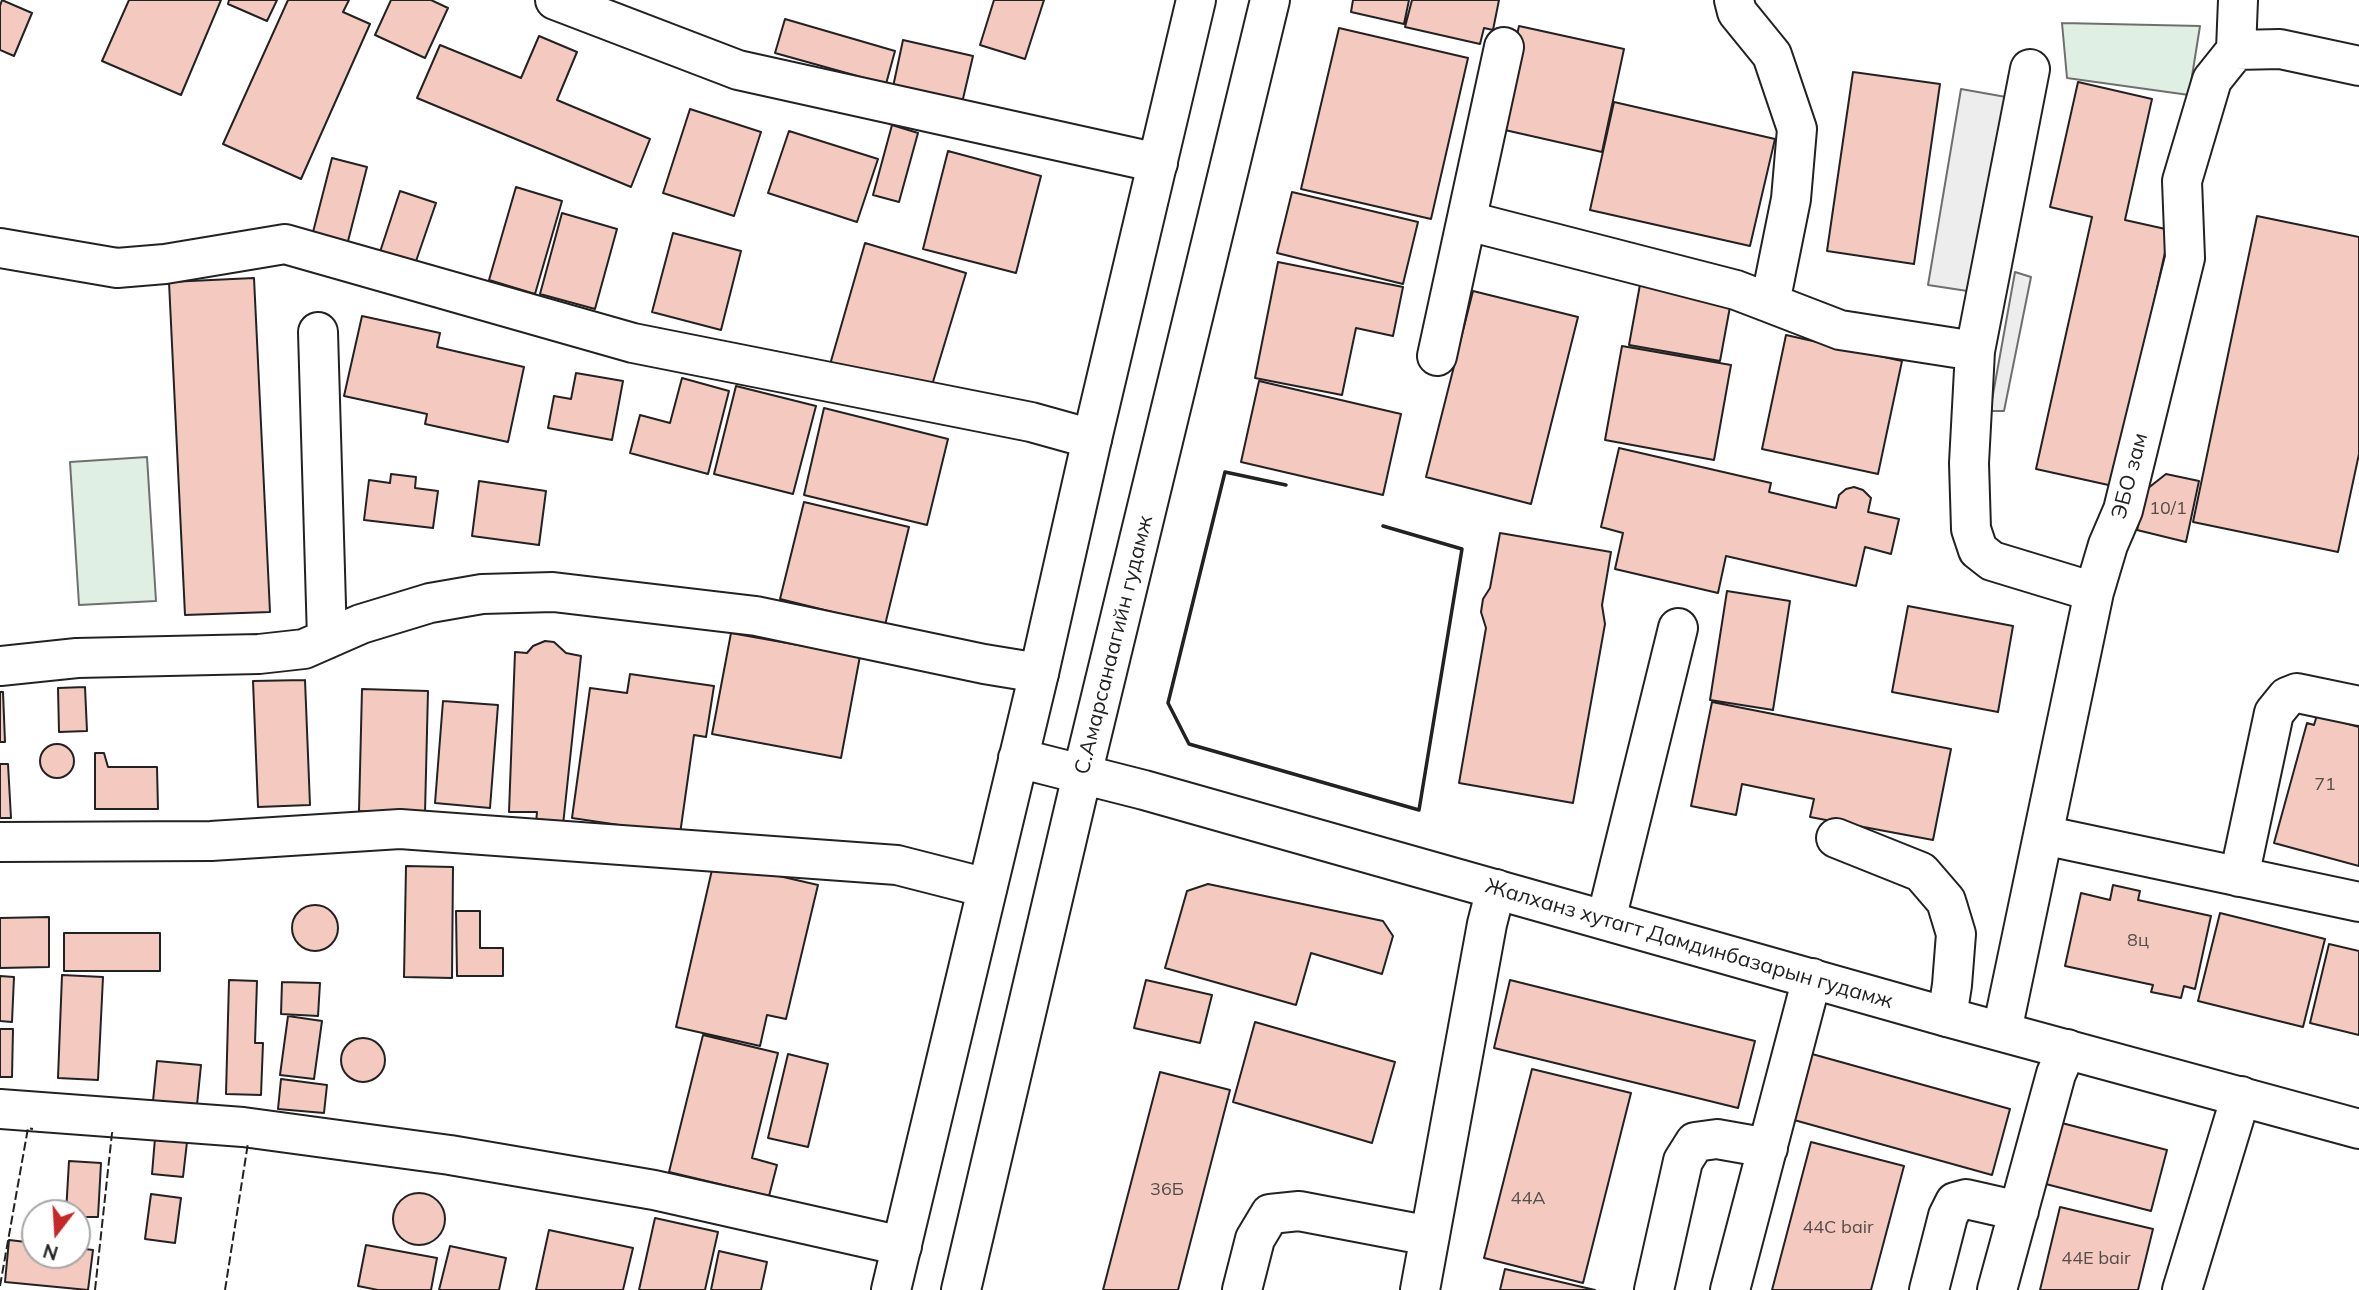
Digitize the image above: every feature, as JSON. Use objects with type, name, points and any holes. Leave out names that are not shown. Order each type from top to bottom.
[{"type":"main road","points":[[555,0],[737,70],[1158,163]]},
{"type":"main road","points":[[891,1290],[1196,0]]},
{"type":"main road","name":"С.Амарсанаагийн гудамж","points":[[961,1290],[1082,775],[1270,0]]},
{"type":"main road","points":[[1734,0],[1737,12],[1772,55],[1797,129],[1791,199],[1770,303]]},
{"type":"main road","points":[[2238,0],[2236,50],[2280,49],[2359,66]]},
{"type":"main road","points":[[1437,356],[1504,47]]},
{"type":"main road","name":"ЭБО зам","points":[[2002,1031],[2094,592],[2108,545],[2123,510],[2185,258],[2182,181],[2212,80],[2236,50]]},
{"type":"main road","points":[[2030,69],[1975,351],[1969,463],[1971,529],[1978,550],[1992,562],[2094,592]]},
{"type":"main road","points":[[1468,220],[1736,290],[1840,330],[1975,351]]},
{"type":"main road","points":[[0,248],[117,268],[164,264],[285,244],[633,343],[1031,422],[1092,439]]},
{"type":"main road","points":[[318,332],[327,639]]},
{"type":"main road","points":[[0,666],[77,658],[259,654],[304,649],[360,624],[430,603],[482,594],[553,592],[756,616],[1039,673]]},
{"type":"main road","points":[[1606,920],[1678,628]]},
{"type":"main road","points":[[2239,877],[2274,713],[2287,697],[2297,693],[2359,706]]},
{"type":"main road","name":"Жалханз хутагт Дамдинбазарын гудамж","points":[[1018,758],[1144,790],[1947,1017],[2359,1129]]},
{"type":"main road","points":[[0,842],[211,841],[400,829],[897,865],[987,888]]},
{"type":"main road","points":[[2043,835],[2359,902]]},
{"type":"main road","points":[[1836,838],[1921,872],[1946,901],[1956,934],[1947,1017]]},
{"type":"main road","points":[[1420,1290],[1496,889]]},
{"type":"main road","points":[[1730,1290],[1812,978]]},
{"type":"main road","points":[[1997,1290],[2056,1074],[2067,1049]]},
{"type":"main road","points":[[2182,1290],[2241,1096]]},
{"type":"main road","points":[[0,1109],[243,1127],[450,1155],[654,1190],[902,1246]]},
{"type":"main road","points":[[1654,1290],[1683,1161],[1695,1142],[1717,1139],[1768,1148]]},
{"type":"main road","points":[[1929,1290],[1948,1216],[1955,1202],[1966,1199],[2019,1210]]},
{"type":"main road","points":[[1242,1290],[1255,1240],[1270,1214],[1299,1211],[1430,1236]]},
{"type":"green space","points":[[2062,23],[2200,26],[2189,95],[2067,78]]},
{"type":"green space","points":[[147,457],[156,601],[79,605],[70,462]]},
{"type":"shaded area","points":[[1961,89],[2006,97],[1974,292],[1928,285]]},
{"type":"shaded area","points":[[2015,272],[2031,277],[2004,411],[1990,411]]},
{"type":"building","points":[[2,0],[32,13],[14,56],[0,50]]},
{"type":"building","points":[[129,0],[221,0],[181,95],[102,61]]},
{"type":"building","points":[[229,0],[277,0],[267,21],[228,4]]},
{"type":"building","points":[[288,0],[349,0],[343,12],[370,24],[301,179],[223,144]]},
{"type":"building","points":[[391,0],[431,0],[448,8],[425,58],[375,35]]},
{"type":"building","points":[[994,0],[1044,0],[1025,59],[980,45]]},
{"type":"building","points":[[1353,0],[1409,0],[1404,24],[1351,12]]},
{"type":"building","points":[[1412,0],[1499,0],[1493,30],[1484,28],[1480,44],[1405,27]]},
{"type":"building","points":[[785,19],[895,51],[886,84],[775,53]]},
{"type":"building","points":[[1519,26],[1624,49],[1602,152],[1496,128]]},
{"type":"building","points":[[1339,28],[1468,58],[1431,219],[1301,189]]},
{"type":"building","points":[[539,36],[577,52],[557,100],[650,139],[631,187],[417,98],[440,45],[521,78]]},
{"type":"building","points":[[903,40],[973,56],[962,103],[893,87]]},
{"type":"building","points":[[1853,72],[1940,84],[1914,264],[1827,251]]},
{"type":"building","points":[[2078,82],[2152,99],[2125,220],[2170,230],[2113,486],[2036,469],[2092,217],[2050,207]]},
{"type":"building","points":[[1614,102],[1775,139],[1750,246],[1590,210]]},
{"type":"building","points":[[690,109],[761,132],[734,216],[663,193]]},
{"type":"building","points":[[892,125],[918,133],[899,202],[873,195]]},
{"type":"building","points":[[789,131],[878,159],[857,222],[768,193]]},
{"type":"building","points":[[948,151],[1041,176],[1016,273],[923,249]]},
{"type":"building","points":[[332,158],[367,167],[347,245],[312,236]]},
{"type":"building","points":[[516,187],[562,201],[535,294],[489,280]]},
{"type":"building","points":[[400,191],[436,203],[414,267],[379,255]]},
{"type":"building","points":[[1292,192],[1418,222],[1403,284],[1277,253]]},
{"type":"building","points":[[562,213],[617,229],[595,309],[540,294]]},
{"type":"building","points":[[2257,216],[2359,237],[2359,454],[2338,552],[2193,522]]},
{"type":"building","points":[[673,233],[741,251],[721,330],[652,312]]},
{"type":"building","points":[[865,243],[966,273],[929,395],[829,368]]},
{"type":"building","points":[[1278,262],[1403,287],[1393,336],[1356,328],[1342,395],[1255,378]]},
{"type":"building","points":[[254,278],[270,612],[185,615],[169,282]]},
{"type":"building","points":[[1641,279],[1732,296],[1720,361],[1629,345]]},
{"type":"building","points":[[1473,291],[1578,317],[1531,504],[1426,477]]},
{"type":"building","points":[[362,316],[440,333],[437,347],[524,367],[508,442],[425,424],[427,414],[344,396]]},
{"type":"building","points":[[1786,335],[1902,361],[1878,474],[1762,449]]},
{"type":"building","points":[[1622,346],[1731,365],[1714,460],[1605,440]]},
{"type":"building","points":[[576,373],[623,381],[612,440],[548,428],[554,396],[571,399]]},
{"type":"building","points":[[682,378],[729,391],[708,474],[630,453],[640,415],[670,423]]},
{"type":"building","points":[[1259,381],[1401,414],[1383,495],[1241,462]]},
{"type":"building","points":[[736,386],[816,406],[793,494],[714,474]]},
{"type":"building","points":[[824,408],[948,439],[927,525],[804,495]]},
{"type":"building","points":[[1619,448],[1771,483],[1769,492],[1836,508],[1839,495],[1846,489],[1854,487],[1863,490],[1871,498],[1868,512],[1899,519],[1891,554],[1865,547],[1856,586],[1726,556],[1718,593],[1615,569],[1623,533],[1601,527]]},
{"type":"building","points":[[391,474],[416,477],[415,488],[438,491],[433,528],[364,520],[369,480],[390,483]]},
{"type":"building","points":[[2166,474],[2199,481],[2186,542],[2137,530],[2147,489]]},
{"type":"building","points":[[479,481],[546,491],[539,545],[472,536]]},
{"type":"building","points":[[804,502],[909,527],[885,625],[780,599]]},
{"type":"building","points":[[1500,533],[1611,552],[1602,605],[1605,624],[1573,803],[1459,783],[1486,628],[1481,612],[1483,599],[1490,588]]},
{"type":"building","points":[[1727,591],[1790,601],[1773,710],[1710,700]]},
{"type":"building","points":[[1908,606],[2013,626],[1998,712],[1892,692]]},
{"type":"building","points":[[731,633],[860,656],[841,758],[712,734]]},
{"type":"building","points":[[545,641],[554,642],[566,653],[581,656],[563,825],[536,823],[537,812],[509,812],[515,652],[527,653],[533,646]]},
{"type":"building","points":[[630,674],[714,686],[706,737],[694,735],[680,834],[572,818],[590,688],[627,693]]},
{"type":"building","points":[[305,680],[310,805],[258,807],[253,681]]},
{"type":"building","points":[[85,687],[87,731],[59,732],[58,688]]},
{"type":"building","points":[[362,689],[428,691],[425,813],[359,811]]},
{"type":"building","points":[[0,692],[3,692],[5,742],[0,742]]},
{"type":"building","points":[[443,701],[498,705],[490,808],[435,803]]},
{"type":"building","points":[[1712,702],[1951,749],[1933,840],[1810,817],[1814,799],[1742,784],[1736,815],[1691,806]]},
{"type":"building","points":[[2317,715],[2359,727],[2359,866],[2274,843],[2307,723],[2314,725]]},
{"type":"building","points":[[57,744],[69,749],[74,761],[69,773],[57,778],[45,773],[40,761],[45,749]]},
{"type":"building","points":[[95,753],[104,753],[108,767],[157,767],[158,809],[95,809]]},
{"type":"building","points":[[0,764],[8,764],[11,818],[0,818]]},
{"type":"building","points":[[714,861],[818,885],[786,1019],[767,1015],[760,1046],[676,1027]]},
{"type":"building","points":[[406,866],[453,867],[452,978],[404,977]]},
{"type":"building","points":[[1208,884],[1383,921],[1393,936],[1382,974],[1311,953],[1296,1005],[1165,968],[1187,891]]},
{"type":"building","points":[[2113,885],[2140,891],[2138,900],[2211,916],[2195,989],[2184,986],[2181,998],[2151,992],[2153,985],[2065,966],[2081,893],[2110,900]]},
{"type":"building","points":[[315,905],[332,911],[338,928],[332,945],[315,951],[298,945],[292,928],[298,911]]},
{"type":"building","points":[[456,911],[480,911],[480,948],[503,948],[503,976],[457,976]]},
{"type":"building","points":[[2220,913],[2325,939],[2303,1027],[2198,1001]]},
{"type":"building","points":[[49,917],[49,967],[0,968],[0,918]]},
{"type":"building","points":[[64,933],[160,933],[160,971],[64,971]]},
{"type":"building","points":[[2329,944],[2359,951],[2359,1035],[2310,1023]]},
{"type":"building","points":[[62,975],[103,977],[98,1080],[58,1078]]},
{"type":"building","points":[[0,976],[14,977],[12,1022],[0,1021]]},
{"type":"building","points":[[229,980],[257,981],[255,1043],[263,1043],[261,1095],[226,1094]]},
{"type":"building","points":[[1146,980],[1212,995],[1200,1043],[1134,1028]]},
{"type":"building","points":[[1510,980],[1755,1041],[1738,1108],[1494,1048]]},
{"type":"building","points":[[282,982],[320,983],[318,1016],[281,1014]]},
{"type":"building","points":[[288,1016],[322,1021],[314,1079],[280,1075]]},
{"type":"building","points":[[1255,1022],[1395,1062],[1372,1143],[1233,1102]]},
{"type":"building","points":[[0,1029],[13,1029],[12,1077],[0,1077]]},
{"type":"building","points":[[703,1035],[778,1053],[752,1158],[777,1165],[769,1196],[669,1172]]},
{"type":"building","points":[[363,1038],[379,1044],[385,1060],[379,1076],[363,1082],[347,1076],[341,1060],[347,1044]]},
{"type":"building","points":[[788,1054],[828,1064],[808,1147],[768,1138]]},
{"type":"building","points":[[1812,1054],[2010,1109],[1992,1175],[1794,1120]]},
{"type":"building","points":[[157,1061],[201,1065],[197,1105],[153,1101]]},
{"type":"building","points":[[1532,1069],[1631,1093],[1583,1283],[1484,1258]]},
{"type":"building","points":[[1160,1072],[1230,1090],[1178,1290],[1103,1290]]},
{"type":"building","points":[[281,1079],[327,1085],[324,1113],[278,1109]]},
{"type":"building","points":[[2050,1120],[2167,1150],[2151,1211],[2034,1181]]},
{"type":"building","points":[[155,1138],[187,1142],[183,1177],[152,1174]]},
{"type":"building","points":[[1811,1142],[1904,1166],[1871,1290],[1772,1290]]},
{"type":"building","points":[[69,1161],[101,1163],[98,1217],[91,1217],[91,1199],[67,1199]]},
{"type":"building","points":[[419,1193],[429,1195],[437,1201],[443,1209],[443,1229],[437,1237],[429,1243],[419,1245],[409,1243],[401,1237],[395,1229],[393,1219],[395,1209],[401,1201],[409,1195]]},
{"type":"building","points":[[151,1194],[181,1198],[175,1243],[145,1239]]},
{"type":"building","points":[[2060,1207],[2153,1229],[2138,1290],[2040,1290]]},
{"type":"building","points":[[655,1218],[718,1232],[705,1290],[639,1290]]},
{"type":"building","points":[[549,1230],[633,1248],[623,1290],[536,1290]]},
{"type":"building","points":[[9,1240],[21,1241],[21,1269],[91,1269],[88,1290],[5,1282]]},
{"type":"building","points":[[366,1245],[437,1258],[431,1290],[378,1290],[358,1286]]},
{"type":"building","points":[[450,1246],[506,1258],[499,1290],[439,1290]]},
{"type":"building","points":[[719,1251],[767,1262],[761,1290],[711,1290]]},
{"type":"building","points":[[1505,1269],[1595,1290],[1500,1290]]},
{"type":"fence","points":[[0,1286],[28,1128],[33,1129]]},
{"type":"fence","points":[[95,1290],[112,1133],[116,1134]]},
{"type":"fence","points":[[225,1290],[248,1143]]},
{"type":"wall","points":[[1286,485],[1225,472],[1168,703],[1189,744],[1419,810],[1462,549],[1383,526]]}]
